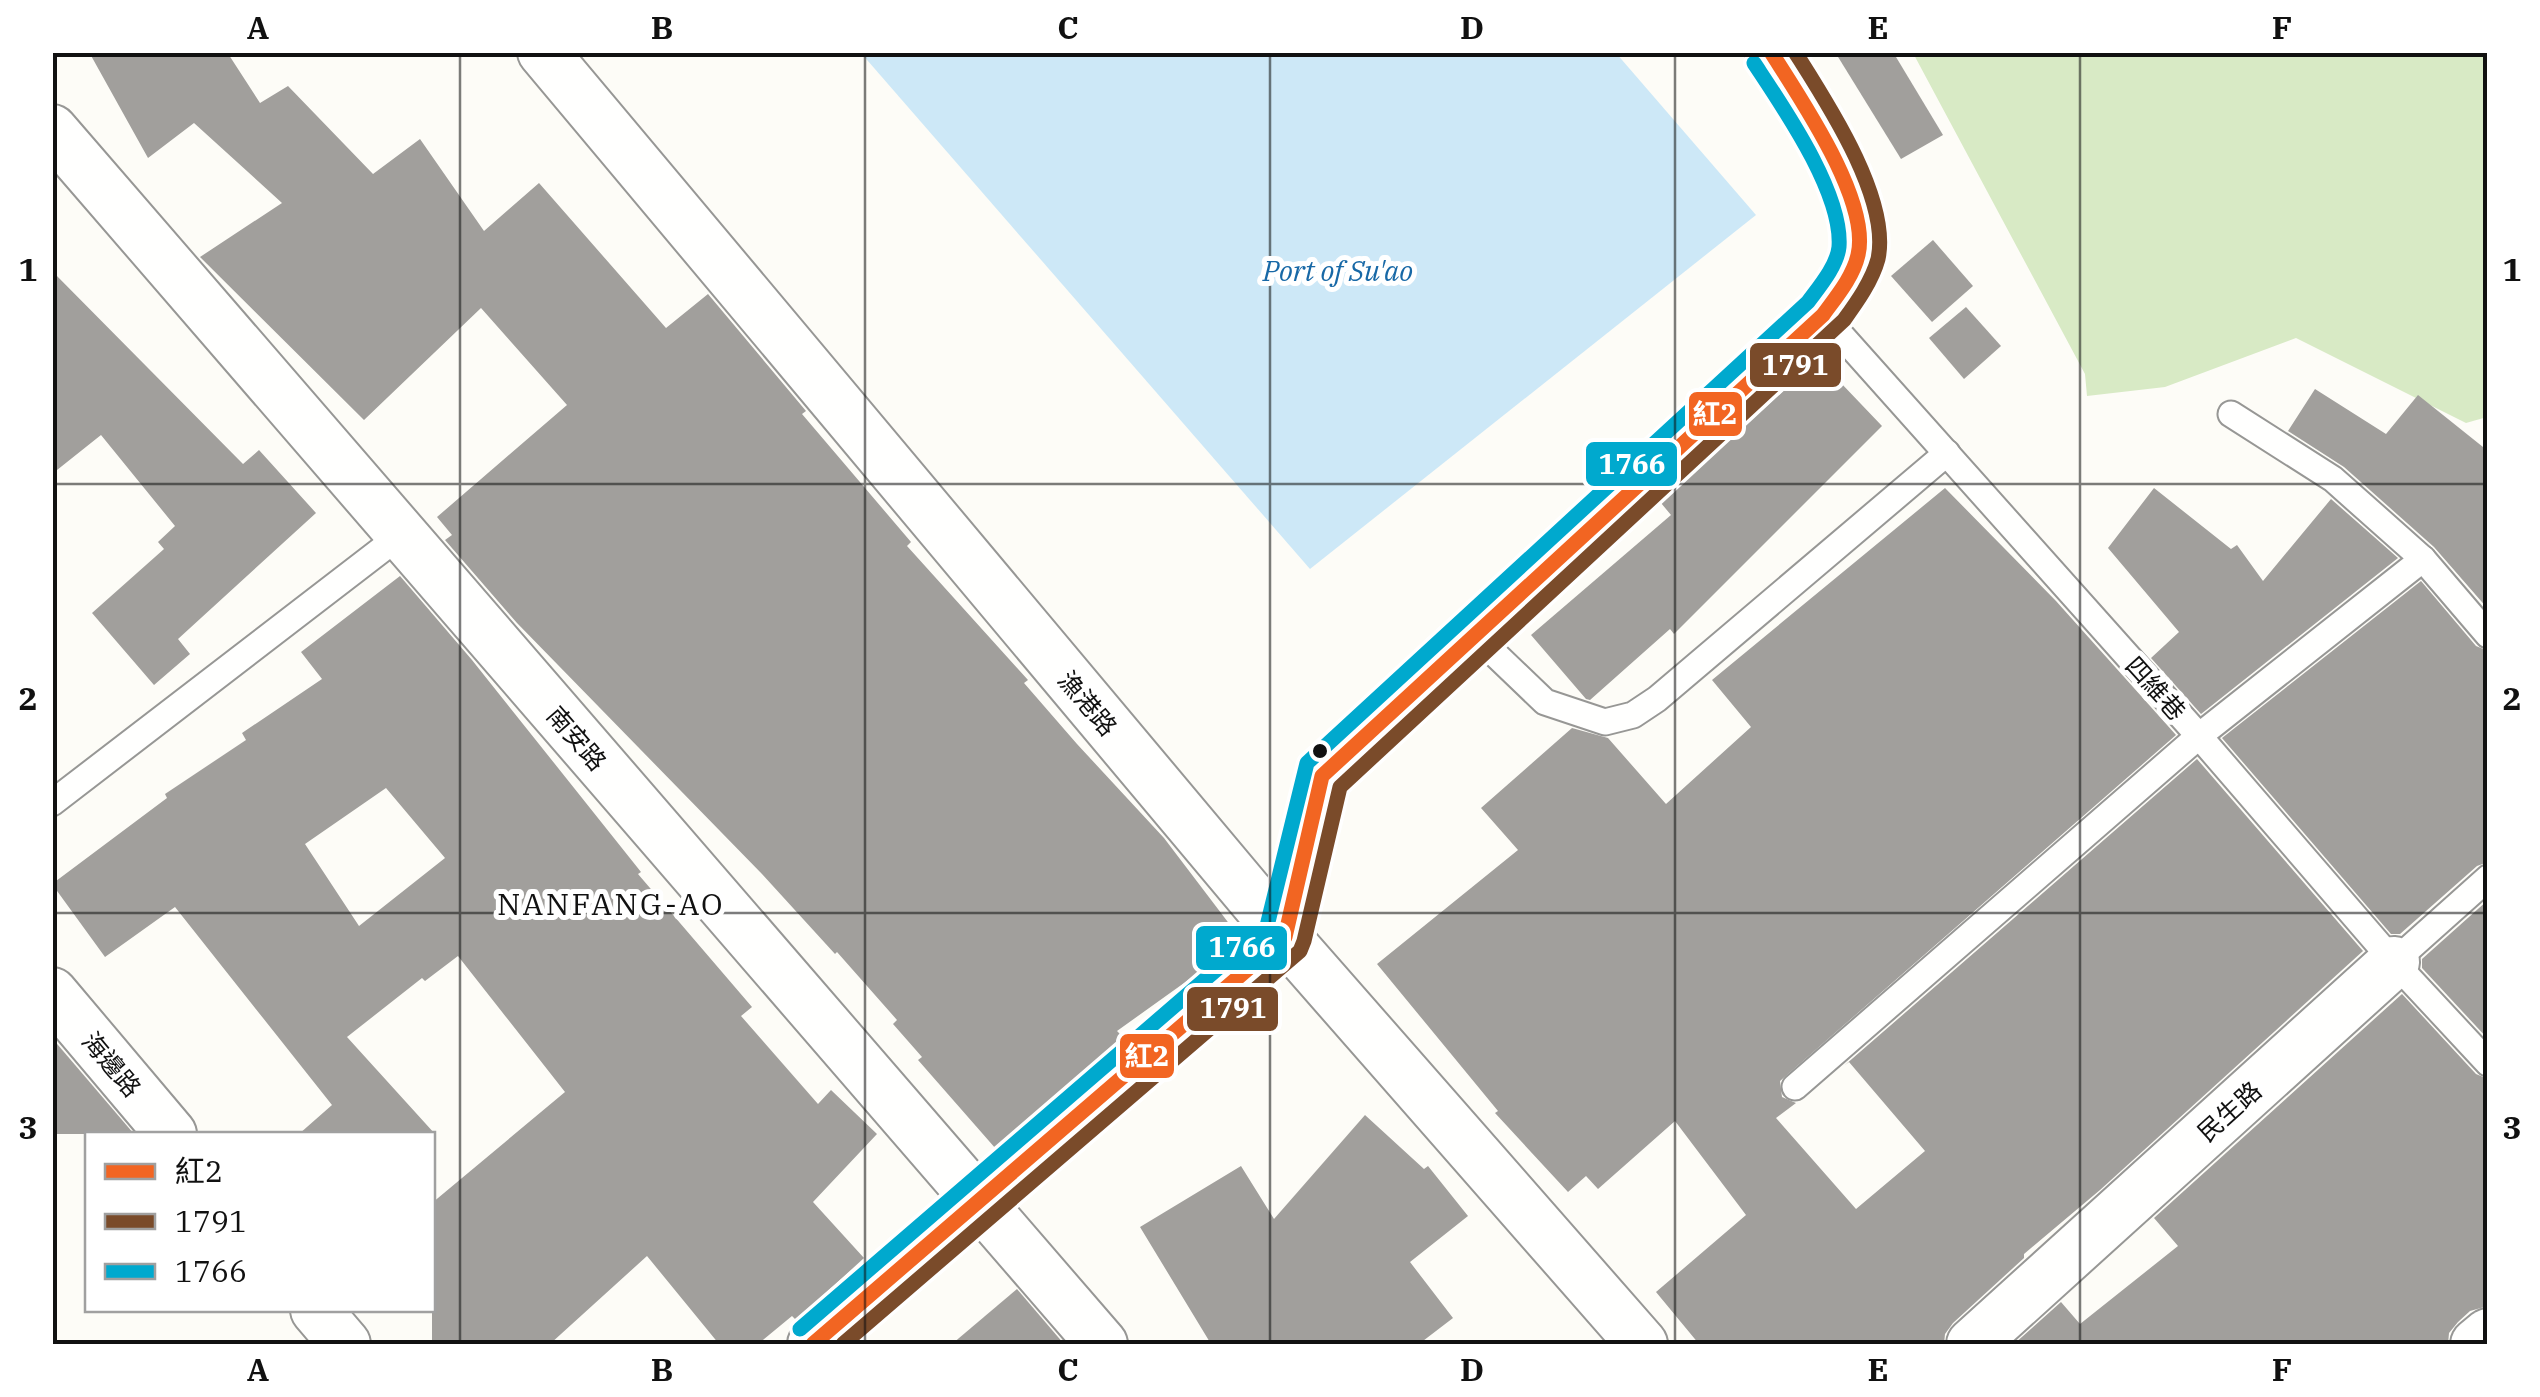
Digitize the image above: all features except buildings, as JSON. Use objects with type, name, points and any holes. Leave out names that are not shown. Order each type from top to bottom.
[{"type":"street","name":"漁港路","points":[[543,52],[1284,938],[1642,1344]]},
{"type":"street","points":[[812,1344],[1284,938],[1322,776],[1823,314],[1840,292],[1859,250],[1848,194],[1811,116],[1771,52]]},
{"type":"street","name":"南安路","points":[[52,130],[1102,1344]]},
{"type":"street","name":"民生路","points":[[1972,1344],[2394,962]]},
{"type":"street","name":"海邊路","points":[[52,992],[169,1132]]},
{"type":"street","points":[[318,1312],[346,1344]]},
{"type":"street","points":[[2476,1344],[2488,1334]]},
{"type":"lane","name":"四維巷","points":[[1823,314],[2199,736],[2394,962],[2488,1063]]},
{"type":"lane","points":[[2231,414],[2333,479],[2423,560],[2488,635]]},
{"type":"lane","points":[[1473,634],[1545,702],[1604,722],[1632,715],[1658,698],[1947,453]]},
{"type":"lane","points":[[52,803],[402,534]]},
{"type":"lane","points":[[1795,1086],[2199,736],[2423,560]]},
{"type":"lane","name":"民生路","points":[[2394,962],[2488,878]]},
{"type":"green space","points":[[1913,53],[2487,53],[2487,417],[2466,423],[2296,338],[2165,387],[2087,396],[2085,374]]},
{"type":"water","name":"Port of Su'ao","points":[[861,53],[1616,53],[1756,215],[1310,569]]},
{"type":"transit line","name":"紅2","points":[[813,1344],[1285,937],[1322,776],[1823,315],[1844,286],[1858,255],[1854,207],[1830,151],[1771,52]]},
{"type":"transit line","name":"1791","points":[[843,1344],[1300,951],[1340,787],[1844,320],[1878,259],[1875,208],[1853,151],[1795,52]]},
{"type":"transit line","name":"1766","points":[[800,1329],[1267,926],[1307,763],[1808,302],[1835,262],[1838,225],[1809,151],[1754,63]]},
{"type":"district","name":"NANFANG-AO","points":[[611,903]]}]
